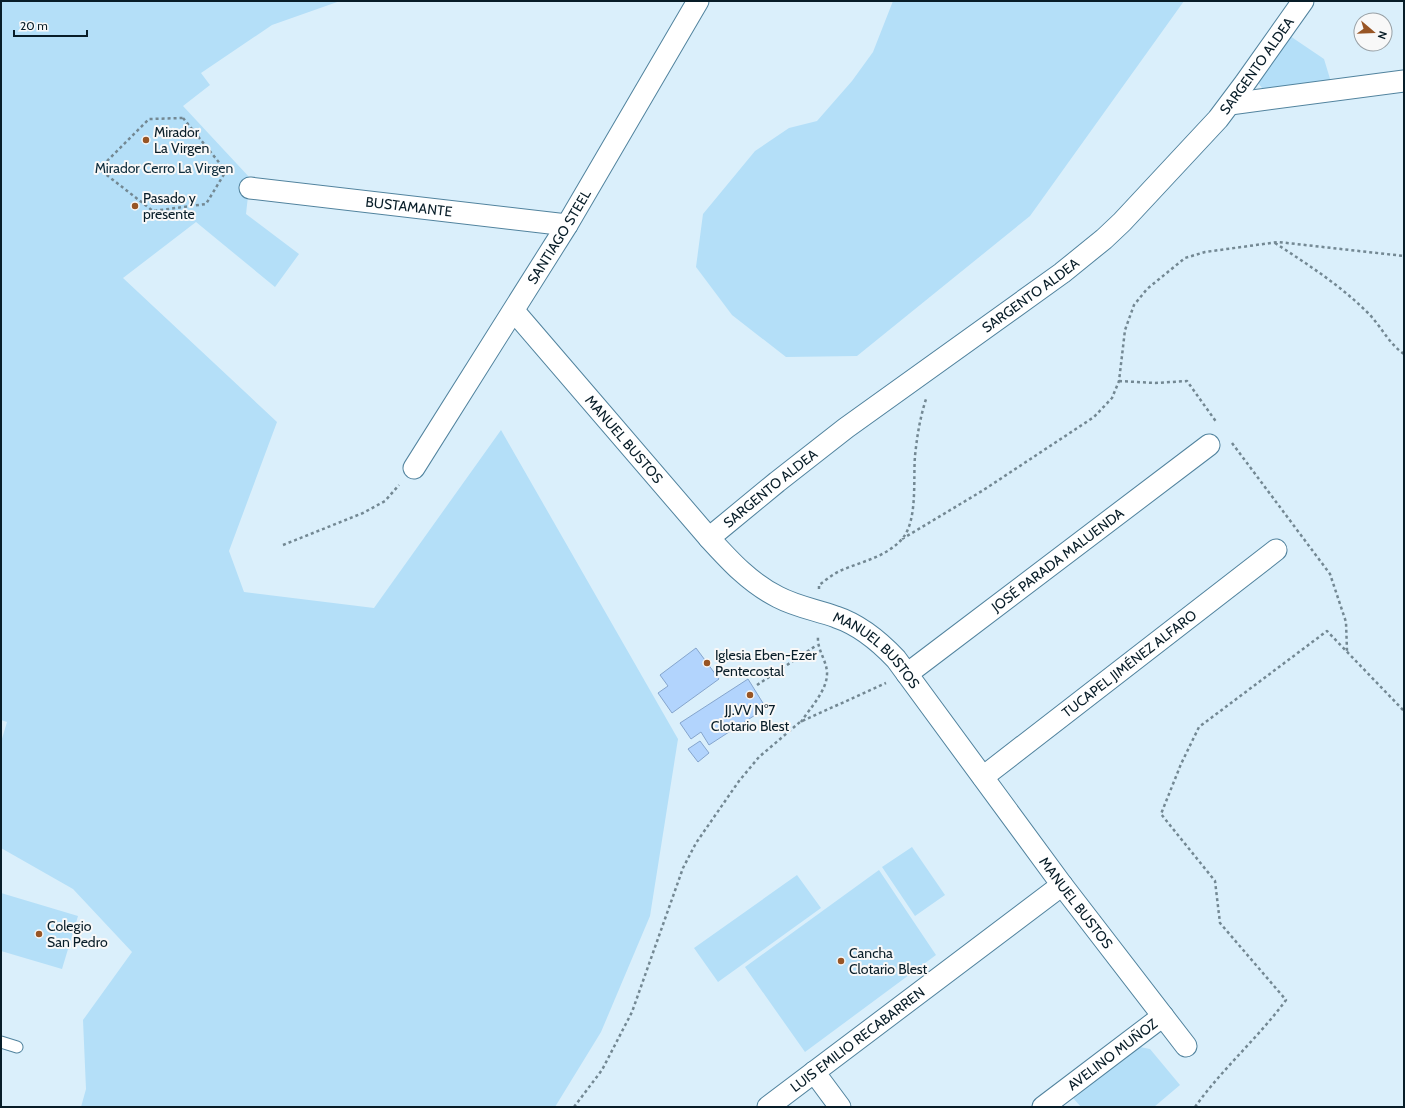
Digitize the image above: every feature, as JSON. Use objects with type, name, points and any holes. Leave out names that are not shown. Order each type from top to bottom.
[{"type":"street","name":"SANTIAGO STEEL","points":[[414,468],[568,225],[698,1]]},
{"type":"street","name":"SARGENTO ALDEA","points":[[709,538],[846,428],[1067,269],[1104,239],[1122,222],[1230,104],[1303,1]]},
{"type":"street","points":[[1230,104],[1404,81]]},
{"type":"street","name":"BUSTAMANTE","points":[[250,188],[568,225]]},
{"type":"street","name":"MANUEL BUSTOS","points":[[514,311],[709,538],[742,573],[760,587],[798,606],[837,617],[869,634],[884,646],[907,674],[1062,885],[1186,1046]]},
{"type":"street","name":"JOSÉ PARADA MALUENDA","points":[[907,674],[1209,445]]},
{"type":"street","name":"TUCAPEL JIMÉNEZ ALFARO","points":[[983,777],[1276,550]]},
{"type":"street","name":"LUIS EMILIO RECABARREN","points":[[768,1107],[1062,885]]},
{"type":"street","name":"AVELINO MUÑOZ","points":[[1042,1107],[1163,1016]]},
{"type":"street","points":[[814,1072],[840,1107]]},
{"type":"lane","points":[[1,1042],[17,1047]]},
{"type":"path","points":[[183,118],[226,171],[206,204],[153,211],[98,169],[149,119],[183,118]]},
{"type":"path","points":[[1274,242],[1326,276],[1368,313],[1390,341],[1404,354]]},
{"type":"path","points":[[574,1107],[602,1070],[632,1012],[683,868],[696,843],[739,781],[759,757],[800,722],[823,690],[827,672],[817,645],[819,585],[841,570],[875,559],[902,539],[982,491],[1094,418],[1112,398],[1119,382],[1125,330],[1134,305],[1147,289],[1185,258],[1205,252],[1274,242],[1404,256]]},
{"type":"path","points":[[902,539],[909,526],[913,504],[915,456],[919,424],[937,364]]},
{"type":"path","points":[[1119,382],[1156,383],[1187,381],[1219,425]]},
{"type":"path","points":[[1228,438],[1330,574],[1346,622],[1347,651]]},
{"type":"path","points":[[284,545],[340,523],[385,501],[414,468]]},
{"type":"path","points":[[1195,1107],[1213,1081],[1270,1022],[1286,1000],[1220,923],[1216,881],[1161,814],[1181,764],[1199,727],[1327,630],[1404,711]]},
{"type":"path","points":[[757,685],[817,645]]},
{"type":"path","points":[[800,722],[907,674]]},
{"type":"green space","name":"Mirador Cerro La Virgen","points":[[340,1],[272,25],[201,73],[210,85],[183,106],[250,178],[246,214],[299,254],[275,287],[196,222],[123,278],[277,422],[229,551],[244,592],[374,608],[501,430],[678,739],[650,916],[601,1032],[555,1107],[81,1107],[86,1089],[83,1020],[132,952],[73,889],[1,848],[1,742],[7,722],[1,720],[1,2]]},
{"type":"green space","points":[[893,1],[1184,1],[1030,216],[857,356],[786,357],[732,315],[696,267],[703,214],[755,151],[789,128],[817,121],[852,81],[873,52]]},
{"type":"green space","points":[[1290,36],[1324,59],[1331,82],[1265,92],[1256,80]]},
{"type":"green space","points":[[912,847],[945,895],[915,916],[882,867]]},
{"type":"green space","name":"Cancha Clotario Blest","points":[[879,870],[936,955],[805,1052],[745,967]]},
{"type":"green space","points":[[797,875],[821,908],[718,982],[694,948]]},
{"type":"green space","name":"Colegio San Pedro","points":[[1,893],[78,916],[62,969],[1,951]]},
{"type":"green space","points":[[1135,1046],[1150,1049],[1180,1085],[1154,1107],[1081,1107],[1073,1098]]},
{"type":"building","points":[[696,648],[719,679],[672,713],[658,693],[668,686],[660,675]]},
{"type":"building","points":[[748,679],[766,708],[709,745],[701,732],[691,739],[680,723]]},
{"type":"building","points":[[700,741],[709,753],[698,762],[688,749]]},
{"type":"place","name":"Mirador La Virgen","points":[[146,140]]},
{"type":"place","name":"Pasado y presente","points":[[135,206]]},
{"type":"place","name":"Iglesia Eben-Ezer Pentecostal","points":[[707,663]]},
{"type":"place","name":"JJ.VV N°7 Clotario Blest","points":[[750,695]]},
{"type":"place","name":"Colegio San Pedro","points":[[39,934]]},
{"type":"place","name":"Cancha Clotario Blest","points":[[841,961]]}]
